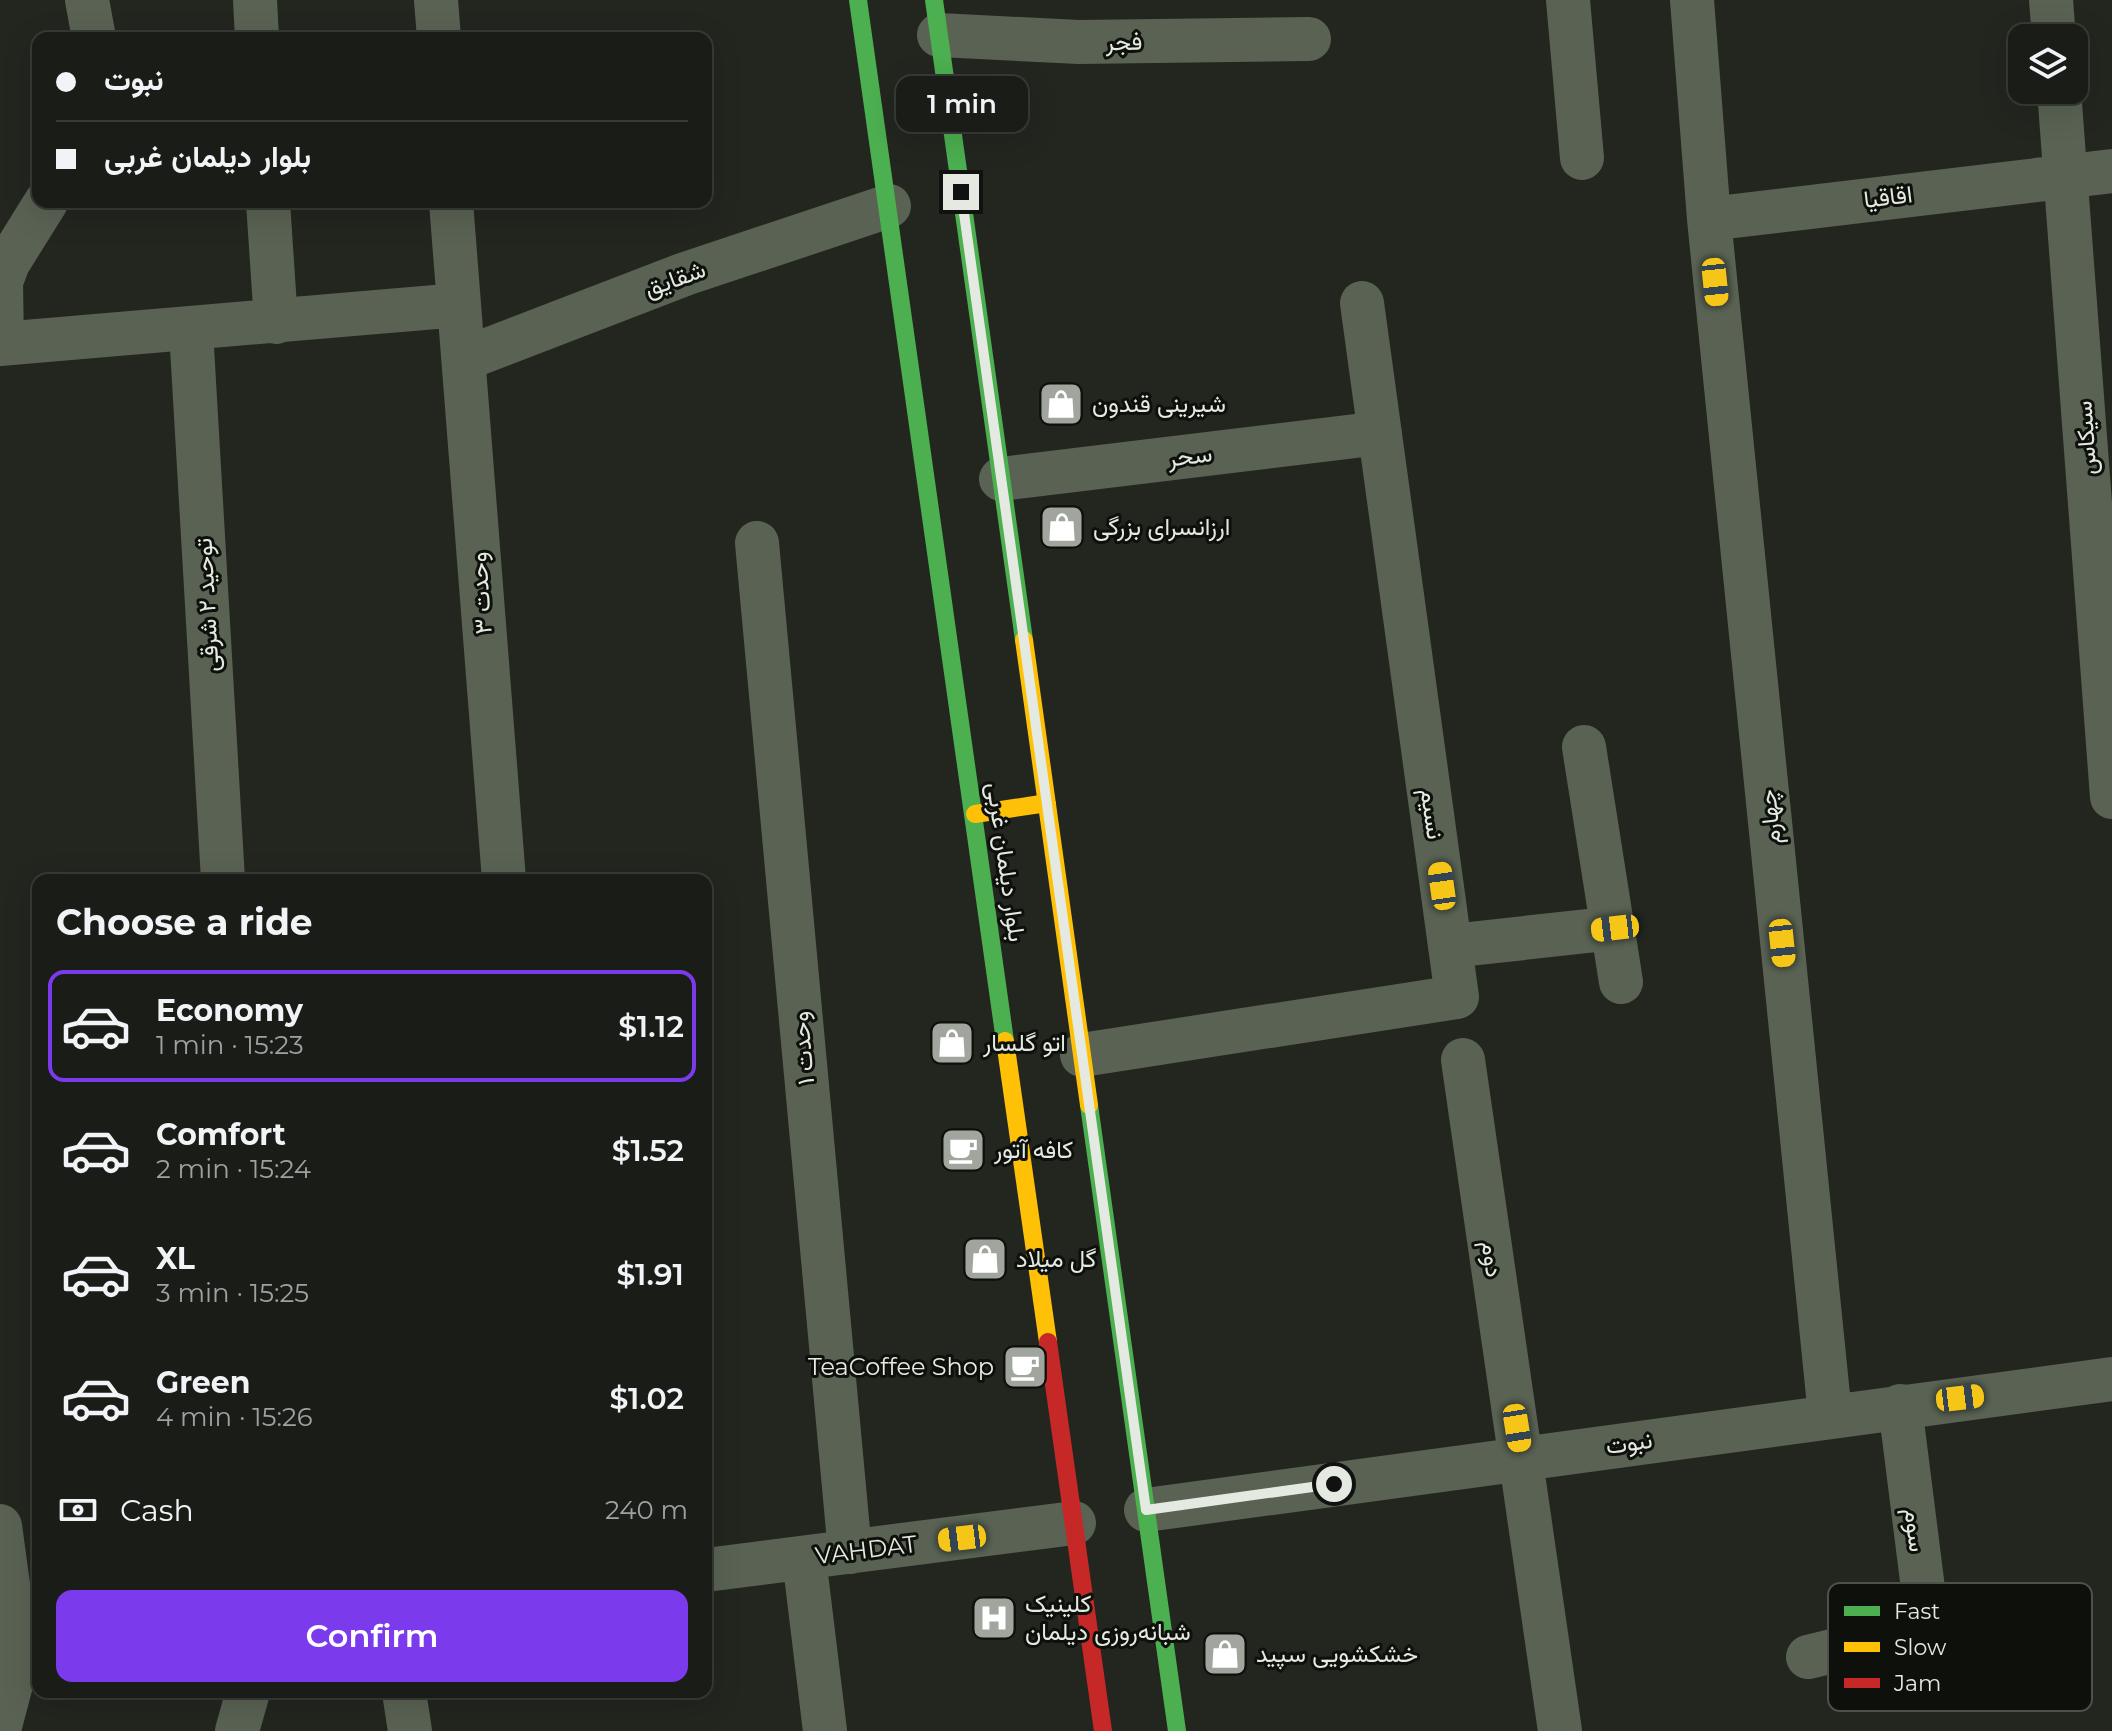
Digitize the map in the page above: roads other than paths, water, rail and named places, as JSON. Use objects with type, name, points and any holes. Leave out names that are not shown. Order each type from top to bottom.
[{"type":"main road","name":"بلوار دیلمان غربی","points":[[858,0],[1103,1731]]},
{"type":"main road","name":"بلوار دیلمان غربی","points":[[936,17],[1177,1731]]},
{"type":"main road","points":[[975,814],[1047,803]]},
{"type":"street","points":[[87,0],[93,32]]},
{"type":"street","points":[[255,0],[257,32]]},
{"type":"street","points":[[436,0],[439,32]]},
{"type":"street","points":[[1568,0],[1582,158]]},
{"type":"street","name":"چهارم","points":[[1692,0],[1709,219],[1830,1415]]},
{"type":"street","points":[[2051,0],[2053,24]]},
{"type":"street","name":"فجر","points":[[936,17],[1079,42],[1309,39]]},
{"type":"street","name":"سیکاس","points":[[2060,104],[2112,797]]},
{"type":"street","name":"اقاقیا","points":[[1709,219],[2112,171]]},
{"type":"street","name":"شقایق","points":[[464,359],[685,274],[889,206]]},
{"type":"street","points":[[42,208],[8,263],[1,282],[1,344],[459,305]]},
{"type":"street","points":[[268,208],[276,322]]},
{"type":"street","name":"وحدت ۳","points":[[451,208],[504,874]]},
{"type":"street","name":"نسیم","points":[[1082,1055],[1457,997],[1362,303]]},
{"type":"street","name":"توحید ۲ شرقی","points":[[191,330],[223,874]]},
{"type":"street","name":"سحر","points":[[1001,479],[1380,433]]},
{"type":"street","name":"وحدت ۱","points":[[757,543],[850,1552]]},
{"type":"street","points":[[1584,747],[1615,928],[1621,982]]},
{"type":"street","points":[[1451,946],[1615,928]]},
{"type":"street","name":"دوم","points":[[1463,1060],[1560,1731]]},
{"type":"street","name":"نبوت","points":[[1146,1510],[2112,1379]]},
{"type":"street","name":"سوم","points":[[1900,1406],[1922,1583]]},
{"type":"street","name":"VAHDAT","points":[[712,1569],[1074,1523]]},
{"type":"street","points":[[0,1526],[19,1658],[0,1726]]},
{"type":"street","points":[[804,1558],[825,1731]]},
{"type":"street","name":"سوم","points":[[1808,1657],[1828,1652]]},
{"type":"street","points":[[237,1731],[246,1698]]},
{"type":"street","points":[[405,1698],[410,1731]]},
{"type":"place","name":"شیرینی قندون","points":[[1061,404]]},
{"type":"place","name":"ارزانسرای بزرگی","points":[[1062,527]]},
{"type":"place","name":"اتو گلسار","points":[[952,1043]]},
{"type":"place","name":"کافه آتور","points":[[963,1150]]},
{"type":"place","name":"گل میلاد","points":[[985,1259]]},
{"type":"place","name":"TeaCoffee Shop","points":[[1025,1367]]},
{"type":"place","name":"کلینیک شبانه‌روزی دیلمان","points":[[994,1618]]},
{"type":"place","name":"خشکشویی سپید","points":[[1225,1654]]}]
